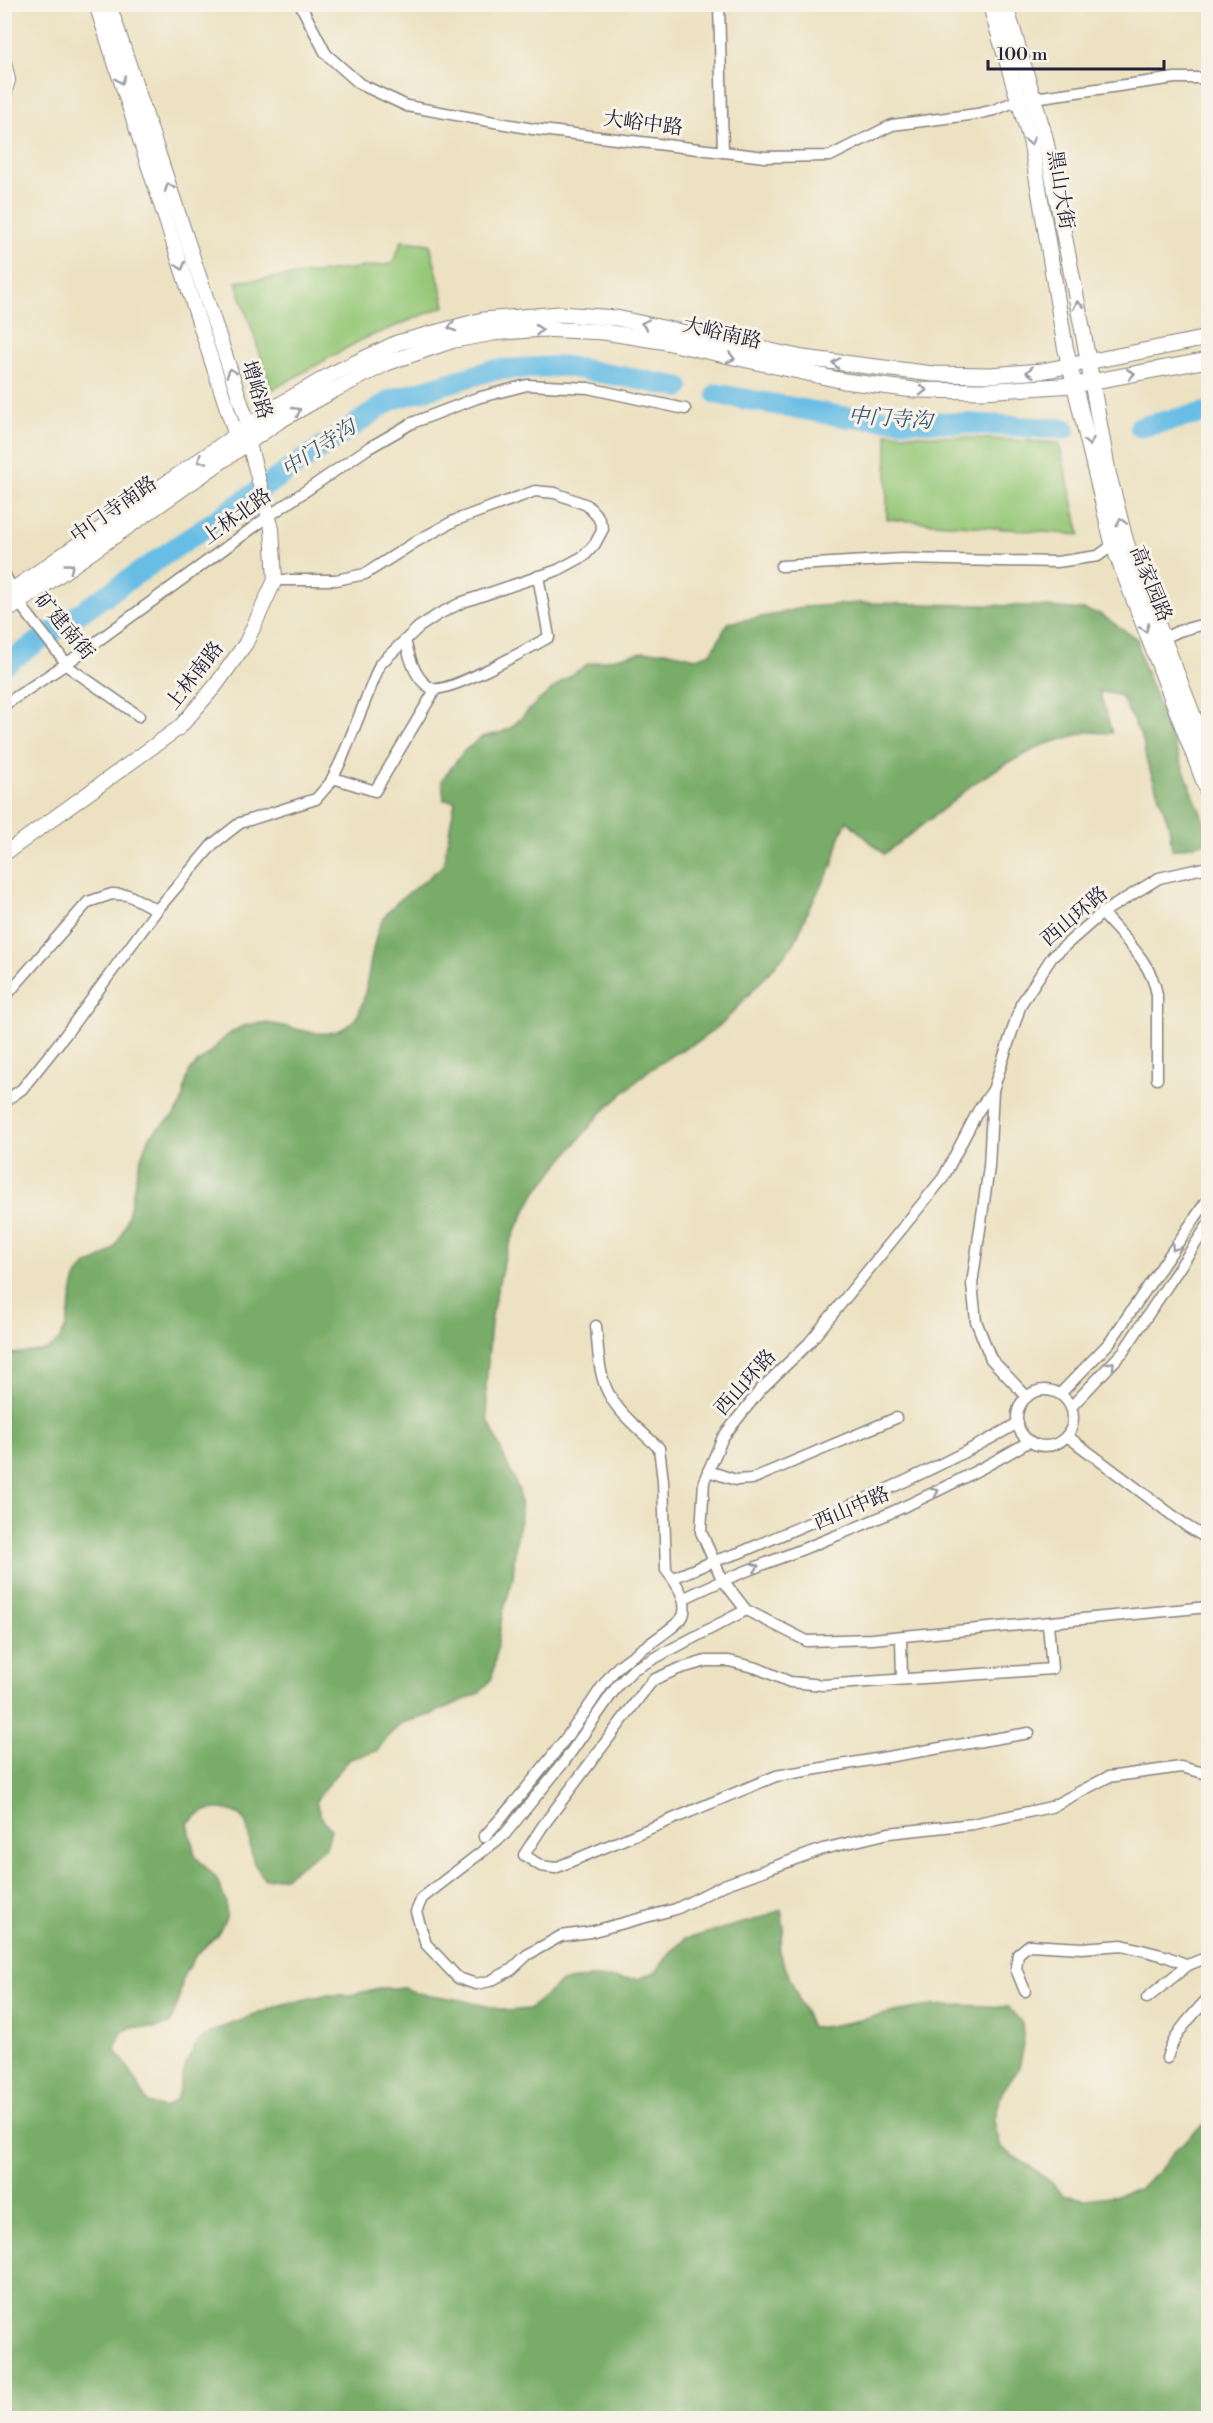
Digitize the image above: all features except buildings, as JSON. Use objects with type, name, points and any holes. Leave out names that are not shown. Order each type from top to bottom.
[{"type":"main road","name":"黑山大街","points":[[990,4],[1026,99],[1059,205],[1091,383]]},
{"type":"main road","name":"黑山大街","points":[[1005,4],[1026,99],[1041,212],[1074,385]]},
{"type":"main road","name":"大峪南路","points":[[249,427],[281,404],[332,374],[397,343],[483,320],[560,314],[616,318],[803,358],[922,373],[990,375],[1042,371],[1209,338]]},
{"type":"main road","name":"大峪南路","points":[[242,440],[387,363],[454,340],[492,333],[542,329],[604,332],[661,341],[757,364],[844,381],[914,390],[983,391],[1074,385],[1209,360]]},
{"type":"main road","name":"高家园路","points":[[1091,383],[1108,472],[1126,542],[1209,754]]},
{"type":"main road","name":"高家园路","points":[[1074,385],[1113,545],[1209,792]]},
{"type":"main road","name":"中门寺南路","points":[[4,613],[12,596],[242,440],[249,427]]},
{"type":"street","name":"增峪路","points":[[96,4],[242,440]]},
{"type":"street","name":"增峪路","points":[[109,4],[249,427]]},
{"type":"street","name":"大峪中路","points":[[300,4],[326,54],[360,84],[407,106],[523,127],[765,157],[830,156],[892,125],[986,112],[1026,99],[1175,78],[1209,78]]},
{"type":"street","points":[[719,4],[723,152]]},
{"type":"street","points":[[4,62],[8,80],[4,95]]},
{"type":"street","name":"上林北路","points":[[4,705],[66,663],[269,516],[367,449],[412,423],[477,398],[527,385],[588,388],[685,409]]},
{"type":"street","name":"上林南路","points":[[4,854],[180,728],[216,685],[246,643],[275,580],[269,516],[257,467],[242,440]]},
{"type":"street","points":[[4,1102],[22,1089],[158,910],[213,844],[240,823],[316,799],[333,778],[380,664],[419,627],[463,602],[558,570],[584,556],[595,544],[603,529],[598,517],[587,505],[555,493],[535,491],[456,520],[417,541],[365,574],[336,580],[275,580]]},
{"type":"street","points":[[782,566],[901,559],[1057,562],[1098,556],[1113,545]]},
{"type":"street","name":"矿建南街","points":[[4,573],[12,596],[66,663],[139,716]]},
{"type":"street","points":[[405,641],[415,671],[429,687],[435,690],[457,685],[549,637],[538,576]]},
{"type":"street","points":[[1164,638],[1209,623]]},
{"type":"street","points":[[333,778],[375,791],[435,690]]},
{"type":"street","name":"西山环路","points":[[1209,867],[1159,878],[1102,913],[1052,957],[1021,1004],[993,1090],[978,1111],[944,1178],[808,1343],[761,1389],[723,1437],[704,1481],[701,1532],[722,1579],[747,1611],[807,1641],[901,1637],[1209,1607]]},
{"type":"street","points":[[4,998],[88,902],[112,894],[128,895],[158,910]]},
{"type":"street","points":[[1102,913],[1147,966],[1155,983],[1157,1078]]},
{"type":"street","points":[[993,1090],[989,1167],[972,1284],[976,1321],[991,1359],[1027,1397]]},
{"type":"street","points":[[1060,1394],[1110,1342],[1209,1199]]},
{"type":"street","points":[[1071,1407],[1123,1352],[1209,1225]]},
{"type":"street","points":[[484,1837],[517,1800],[617,1668],[641,1648],[678,1624],[684,1616],[683,1599],[673,1578],[666,1570],[663,1481],[659,1448],[629,1420],[606,1388],[599,1362],[596,1326]]},
{"type":"street","points":[[1041,1390],[1060,1394],[1071,1407],[1073,1419],[1067,1436],[1053,1445],[1045,1446],[1030,1441],[1018,1423],[1018,1411],[1027,1397],[1041,1390]]},
{"type":"street","points":[[708,1471],[736,1480],[752,1479],[896,1418]]},
{"type":"street","name":"西山中路","points":[[673,1578],[739,1553],[920,1475],[964,1454],[1018,1423]]},
{"type":"street","points":[[1067,1436],[1188,1527],[1209,1539]]},
{"type":"street","name":"西山中路","points":[[683,1599],[722,1579],[823,1541],[935,1493],[1030,1441]]},
{"type":"street","points":[[747,1611],[634,1669],[618,1685],[564,1762],[505,1834],[422,1898],[416,1912],[426,1944],[458,1978],[476,1984],[490,1981],[511,1970],[527,1955],[561,1936],[590,1932],[676,1908],[724,1885],[823,1850],[889,1833],[973,1824],[1051,1807],[1108,1777],[1181,1767],[1209,1774]]},
{"type":"street","points":[[1029,1732],[776,1776],[555,1868],[541,1866],[524,1855],[542,1827],[653,1680],[678,1669],[706,1661],[729,1661],[757,1668],[790,1682],[823,1685],[1052,1669],[1048,1624]]},
{"type":"street","points":[[901,1637],[902,1679]]},
{"type":"street","points":[[1025,1991],[1016,1969],[1018,1954],[1029,1945],[1082,1948],[1122,1945],[1165,1956],[1188,1965]]},
{"type":"street","points":[[1147,1998],[1188,1965],[1209,1957]]},
{"type":"street","points":[[1167,2058],[1170,2046],[1182,2025],[1209,1998]]},
{"type":"green space","points":[[402,241],[430,244],[445,306],[361,340],[272,390],[236,282],[392,264]]},
{"type":"green space","points":[[887,433],[1059,443],[1080,535],[887,519]]},
{"type":"green space","points":[[861,603],[1032,606],[1085,610],[1100,614],[1137,639],[1142,662],[1208,832],[1208,842],[1172,850],[1169,825],[1146,759],[1143,741],[1121,696],[1099,691],[1112,733],[1087,732],[1043,745],[1002,766],[974,783],[884,854],[847,821],[839,839],[833,864],[808,910],[795,942],[723,1023],[699,1041],[647,1072],[600,1114],[536,1192],[516,1229],[505,1257],[492,1312],[486,1388],[488,1420],[519,1491],[521,1514],[513,1579],[503,1611],[492,1678],[480,1693],[430,1715],[402,1723],[387,1737],[377,1751],[350,1759],[316,1801],[320,1815],[331,1830],[326,1847],[285,1877],[265,1879],[259,1871],[251,1854],[248,1828],[240,1815],[232,1811],[212,1809],[199,1814],[188,1823],[195,1856],[216,1878],[226,1902],[226,1918],[217,1935],[196,1955],[184,1974],[170,2024],[156,2028],[132,2027],[122,2032],[115,2049],[148,2103],[164,2108],[176,2100],[187,2061],[200,2039],[280,2005],[325,1995],[351,1995],[379,1988],[404,1988],[417,1993],[508,2011],[529,2009],[561,1982],[591,1978],[639,1979],[657,1971],[670,1953],[685,1939],[758,1919],[781,1910],[784,1927],[779,1952],[811,2028],[928,2006],[1008,2007],[1022,2023],[1024,2045],[1019,2067],[1002,2092],[994,2121],[1001,2148],[1040,2173],[1063,2195],[1085,2199],[1119,2195],[1139,2189],[1159,2171],[1177,2148],[1208,2121],[1208,2418],[5,2418],[5,1355],[49,1349],[63,1334],[78,1275],[86,1266],[106,1256],[121,1236],[130,1209],[138,1166],[148,1140],[176,1113],[189,1073],[195,1065],[230,1033],[247,1025],[275,1024],[303,1031],[331,1033],[343,1029],[355,1019],[363,1002],[377,933],[386,914],[443,865],[455,801],[444,800],[442,780],[464,751],[482,737],[500,733],[512,727],[538,701],[588,664],[643,652],[665,651],[696,658],[711,653],[728,623],[804,607]]},
{"type":"waterway","name":"中门寺沟","points":[[4,665],[391,400],[493,370],[564,366],[679,387]]},
{"type":"waterway","name":"中门寺沟","points":[[717,394],[845,417],[1065,429]]},
{"type":"waterway","name":"中门寺沟","points":[[1140,427],[1208,412]]}]
